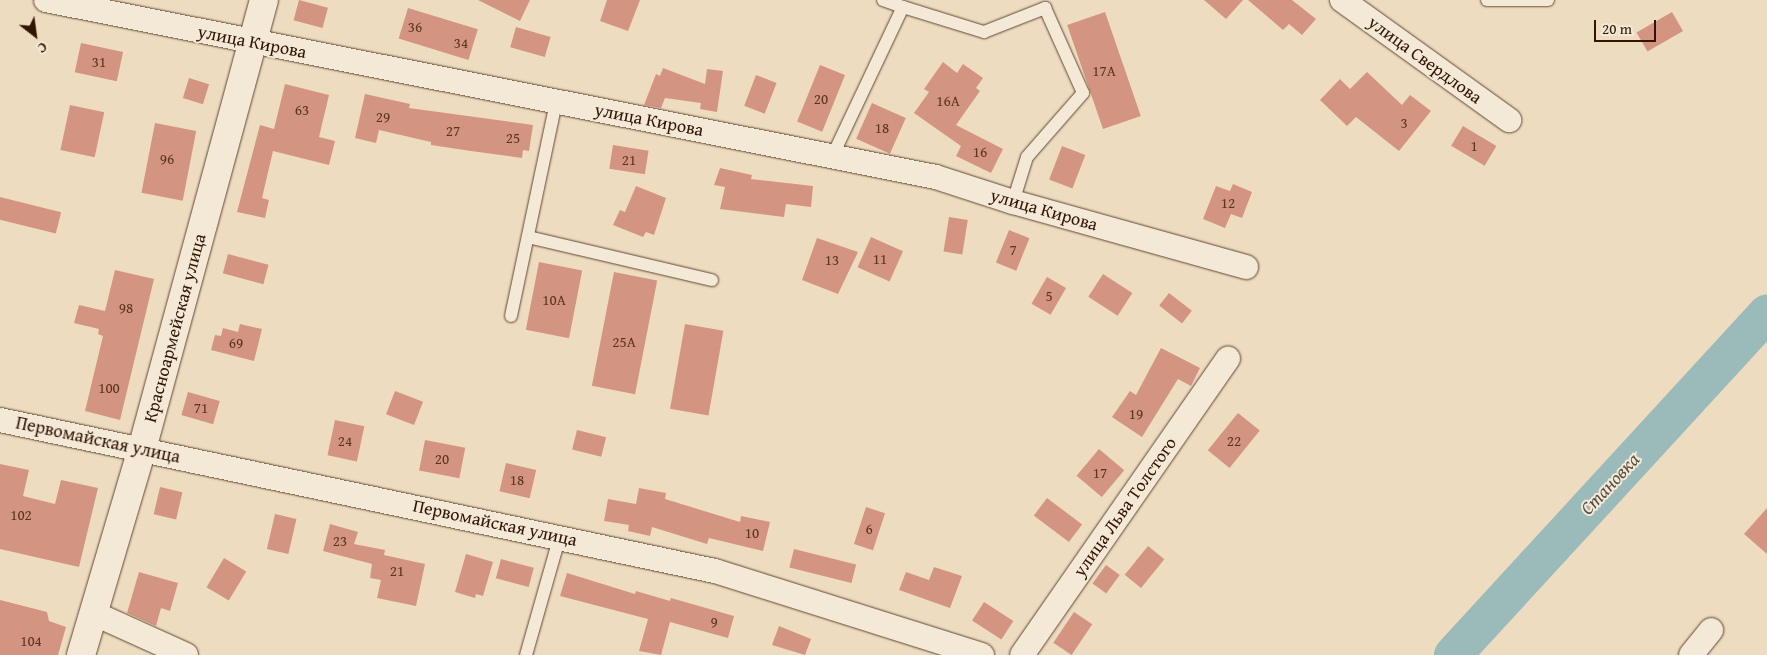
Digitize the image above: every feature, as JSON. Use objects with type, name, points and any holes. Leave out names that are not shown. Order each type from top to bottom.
[{"type":"main road","name":"Красноармейская улица","points":[[81,655],[142,449],[264,0]]},
{"type":"street","name":"улица Кирова","points":[[46,0],[936,177],[1013,202],[1246,266]]},
{"type":"street","name":"улица Свердлова","points":[[1342,0],[1509,120]]},
{"type":"street","name":"улица Льва Толстого","points":[[1022,655],[1228,358]]},
{"type":"street","name":"Первомайская улица","points":[[0,420],[560,536],[715,571],[982,655]]},
{"type":"street","points":[[93,613],[186,655]]},
{"type":"street","points":[[1691,655],[1710,630]]},
{"type":"lane","points":[[883,0],[984,32],[1045,8],[1083,93],[1027,157],[1013,202]]},
{"type":"lane","points":[[1487,0],[1548,0]]},
{"type":"lane","points":[[832,157],[903,7]]},
{"type":"lane","points":[[511,316],[556,102]]},
{"type":"lane","points":[[528,237],[712,280]]},
{"type":"lane","points":[[526,655],[560,536]]},
{"type":"building","points":[[299,0],[328,8],[323,28],[294,20]]},
{"type":"building","points":[[478,0],[530,0],[520,21]]},
{"type":"building","points":[[607,0],[640,0],[628,31],[600,21]]},
{"type":"building","points":[[1204,0],[1243,0],[1226,19]]},
{"type":"building","points":[[1248,0],[1292,0],[1316,19],[1302,35],[1289,24],[1283,30]]},
{"type":"building","points":[[408,8],[478,29],[468,60],[399,39]]},
{"type":"building","points":[[1105,12],[1141,116],[1103,129],[1067,25]]},
{"type":"building","points":[[1672,12],[1683,31],[1647,52],[1636,32]]},
{"type":"building","points":[[516,27],[551,37],[545,57],[510,47]]},
{"type":"building","points":[[81,43],[123,52],[117,81],[75,72]]},
{"type":"building","points":[[943,62],[957,73],[963,64],[983,78],[976,88],[980,91],[956,125],[1003,149],[991,173],[956,156],[961,146],[914,113],[929,92],[924,89]]},
{"type":"building","points":[[820,65],[845,75],[822,132],[797,122]]},
{"type":"building","points":[[663,68],[705,84],[707,69],[723,71],[717,112],[700,109],[701,103],[665,98],[661,108],[644,105],[656,74],[660,76]]},
{"type":"building","points":[[1367,72],[1402,105],[1410,95],[1431,111],[1399,151],[1356,117],[1347,126],[1320,100],[1340,79],[1350,89]]},
{"type":"building","points":[[756,75],[777,83],[765,114],[744,106]]},
{"type":"building","points":[[189,78],[209,84],[203,104],[183,98]]},
{"type":"building","points":[[285,84],[329,95],[319,137],[335,141],[329,165],[273,151],[262,198],[269,200],[265,218],[237,212],[260,125],[274,129]]},
{"type":"building","points":[[365,94],[410,104],[409,108],[533,125],[529,151],[523,150],[522,158],[471,151],[431,145],[431,142],[379,130],[376,143],[355,138]]},
{"type":"building","points":[[872,103],[906,118],[890,154],[856,139]]},
{"type":"building","points":[[70,105],[104,112],[95,157],[60,150]]},
{"type":"building","points":[[155,123],[196,131],[183,201],[141,193]]},
{"type":"building","points":[[1463,126],[1496,146],[1485,166],[1451,146]]},
{"type":"building","points":[[613,145],[649,151],[645,174],[609,169]]},
{"type":"building","points":[[1062,146],[1085,155],[1072,189],[1049,180]]},
{"type":"building","points":[[720,168],[752,175],[751,179],[813,186],[811,207],[786,204],[784,217],[720,209],[725,187],[714,185]]},
{"type":"building","points":[[1233,184],[1252,192],[1242,218],[1231,214],[1225,228],[1203,219],[1216,186],[1230,191]]},
{"type":"building","points":[[636,186],[666,198],[654,235],[646,232],[643,237],[613,225],[620,210],[625,212]]},
{"type":"building","points":[[0,197],[61,212],[56,234],[0,220]]},
{"type":"building","points":[[949,217],[968,220],[962,255],[944,252]]},
{"type":"building","points":[[1009,230],[1029,238],[1016,271],[996,262]]},
{"type":"building","points":[[871,237],[903,251],[890,281],[858,267]]},
{"type":"building","points":[[817,238],[858,252],[838,294],[802,280]]},
{"type":"building","points":[[228,254],[269,265],[263,284],[223,273]]},
{"type":"building","points":[[539,262],[582,270],[569,338],[526,330]]},
{"type":"building","points":[[115,270],[154,279],[120,420],[85,411],[103,336],[98,334],[99,329],[74,323],[79,305],[105,311]]},
{"type":"building","points":[[614,272],[657,280],[635,394],[592,386]]},
{"type":"building","points":[[1103,274],[1132,293],[1118,316],[1088,297]]},
{"type":"building","points":[[1047,277],[1066,288],[1051,315],[1032,304]]},
{"type":"building","points":[[1169,293],[1192,311],[1182,323],[1159,306]]},
{"type":"building","points":[[240,324],[262,329],[254,361],[211,350],[215,335],[221,336],[223,328],[238,332]]},
{"type":"building","points":[[685,324],[723,331],[708,415],[670,409]]},
{"type":"building","points":[[1161,348],[1200,368],[1191,386],[1178,379],[1142,437],[1112,417],[1130,391],[1136,395]]},
{"type":"building","points":[[395,391],[423,402],[414,425],[386,414]]},
{"type":"building","points":[[188,392],[220,401],[213,424],[181,415]]},
{"type":"building","points":[[1238,413],[1260,431],[1230,468],[1208,450]]},
{"type":"building","points":[[335,420],[364,426],[357,461],[328,455]]},
{"type":"building","points":[[577,430],[606,437],[601,457],[572,449]]},
{"type":"building","points":[[425,440],[465,448],[459,478],[419,470]]},
{"type":"building","points":[[1099,449],[1124,470],[1102,497],[1077,476]]},
{"type":"building","points":[[506,463],[536,470],[530,498],[499,491]]},
{"type":"building","points":[[0,464],[29,470],[23,496],[55,504],[61,480],[98,488],[79,567],[0,549]]},
{"type":"building","points":[[160,487],[182,492],[176,519],[154,514]]},
{"type":"building","points":[[639,488],[666,493],[665,499],[740,522],[741,516],[770,522],[763,551],[709,538],[707,544],[652,527],[650,536],[628,531],[629,525],[604,521],[608,499],[636,504]]},
{"type":"building","points":[[1047,498],[1082,524],[1069,542],[1034,516]]},
{"type":"building","points":[[866,507],[885,513],[873,550],[854,544]]},
{"type":"building","points":[[1767,508],[1767,554],[1744,534]]},
{"type":"building","points":[[275,514],[296,519],[288,554],[267,549]]},
{"type":"building","points":[[330,524],[358,532],[354,544],[385,550],[384,555],[425,564],[416,606],[377,598],[381,580],[370,578],[372,564],[323,551]]},
{"type":"building","points":[[1148,546],[1164,559],[1141,588],[1125,575]]},
{"type":"building","points":[[794,549],[856,564],[852,583],[789,567]]},
{"type":"building","points":[[466,554],[493,562],[483,596],[476,594],[475,598],[455,592]]},
{"type":"building","points":[[224,558],[246,571],[229,601],[206,587]]},
{"type":"building","points":[[501,559],[534,568],[529,587],[496,578]]},
{"type":"building","points":[[1106,565],[1120,575],[1106,594],[1092,584]]},
{"type":"building","points":[[934,567],[962,576],[950,608],[899,590],[906,572],[929,580]]},
{"type":"building","points":[[139,572],[178,583],[170,611],[161,608],[156,626],[127,613]]},
{"type":"building","points":[[567,573],[635,594],[636,591],[670,601],[671,598],[734,616],[728,638],[670,622],[661,655],[639,651],[648,619],[560,596]]},
{"type":"building","points":[[0,600],[47,612],[49,621],[66,627],[58,655],[0,655]]},
{"type":"building","points":[[984,602],[1013,621],[1001,640],[972,620]]},
{"type":"building","points":[[1074,612],[1092,624],[1072,655],[1053,643]]},
{"type":"building","points":[[779,626],[811,639],[805,655],[772,645]]},
{"type":"waterway","name":"Становка","points":[[1453,655],[1767,313]]}]
